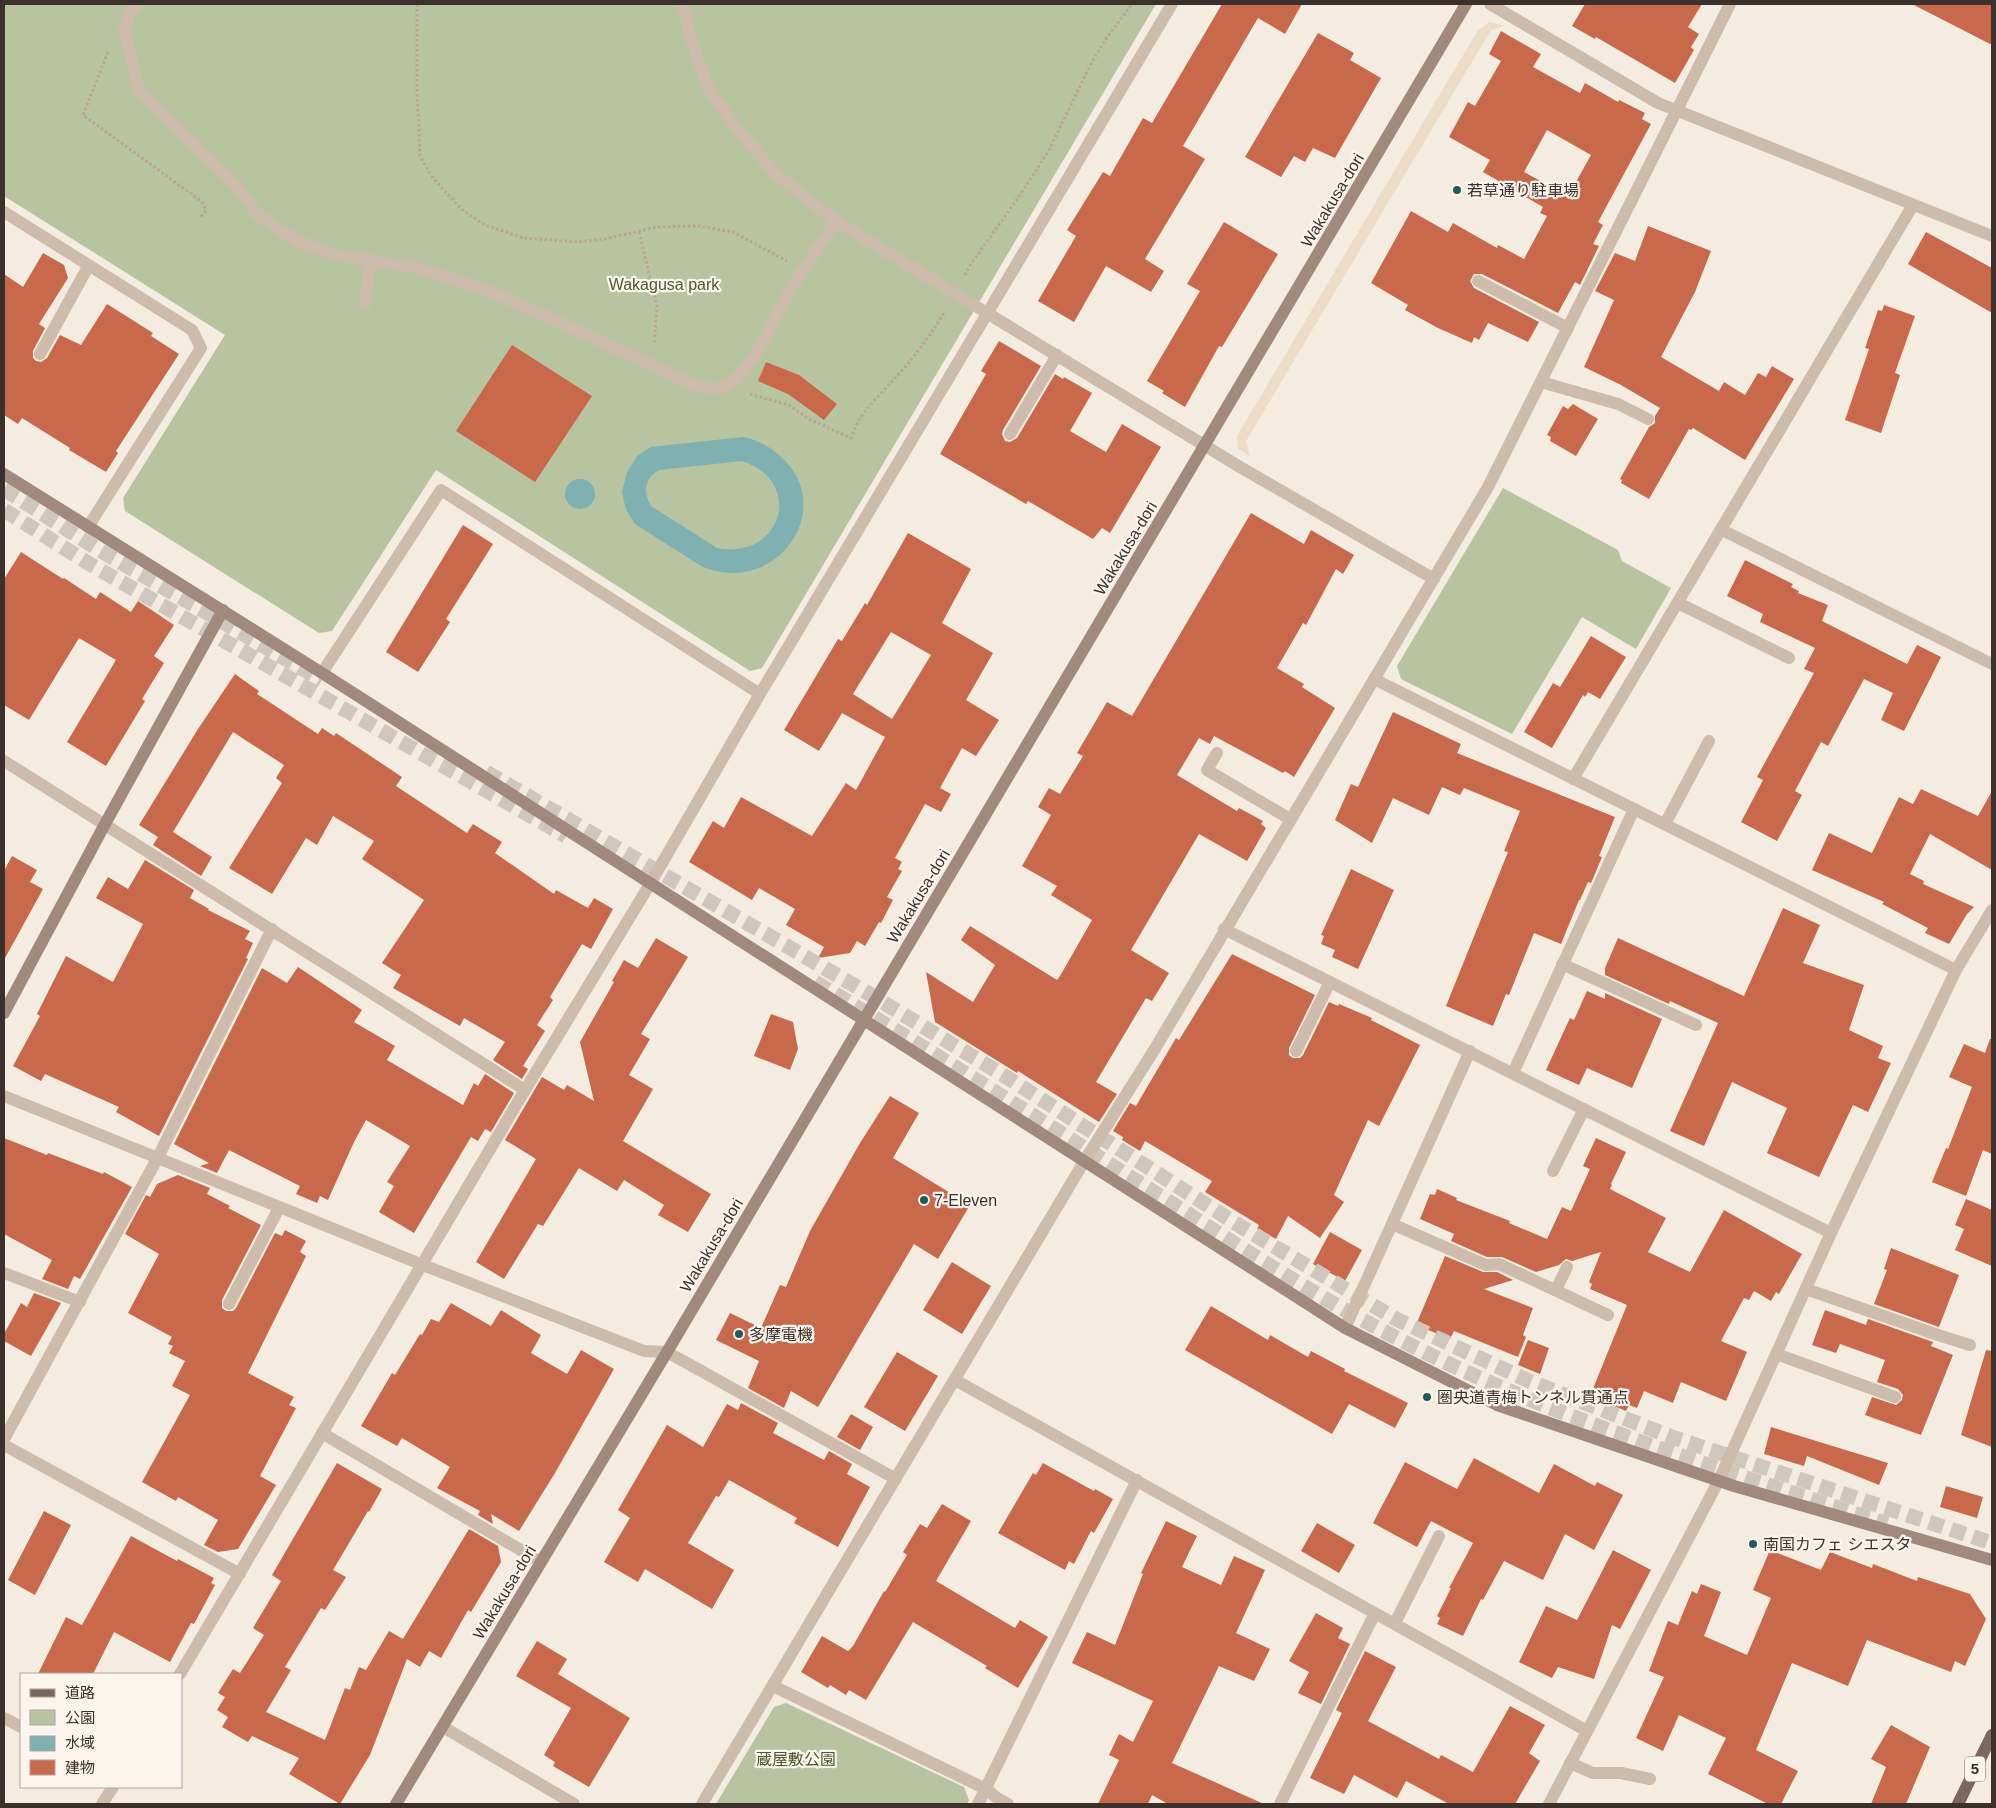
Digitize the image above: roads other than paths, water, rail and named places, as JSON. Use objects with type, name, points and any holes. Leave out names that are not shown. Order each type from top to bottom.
[{"type":"main road","name":"5","points":[[1958,1804],[1992,1734]]},
{"type":"street","points":[[137,4],[130,14],[124,30],[139,90],[236,185],[258,215],[297,241],[336,255],[413,267],[486,290],[694,385],[715,388],[723,387],[737,378],[748,366],[804,270],[836,221]]},
{"type":"street","points":[[683,4],[690,36],[708,88],[740,133],[776,175],[836,221],[955,295],[1205,445],[1434,579]]},
{"type":"street","points":[[181,1673],[423,1266],[525,1090],[650,884],[760,694],[1172,4]]},
{"type":"street","name":"Wakakusa-dori","points":[[396,1804],[667,1352],[1466,4]]},
{"type":"street","points":[[1490,4],[1641,93],[1676,110],[1992,236]]},
{"type":"street","points":[[702,1804],[1085,1160],[1156,1047],[1224,929],[1488,487],[1730,4]]},
{"type":"street","points":[[1573,779],[1913,205]]},
{"type":"street","points":[[4,212],[192,330],[201,348],[88,527]]},
{"type":"street","points":[[365,304],[370,260]]},
{"type":"street","points":[[40,354],[90,265]]},
{"type":"street","points":[[1478,281],[1568,328]]},
{"type":"street","points":[[1010,434],[1056,354]]},
{"type":"street","points":[[1541,382],[1618,404],[1648,419]]},
{"type":"street","points":[[4,474],[322,673],[1345,1328],[1497,1405],[1743,1489],[1992,1560]]},
{"type":"street","points":[[322,673],[442,490],[760,694]]},
{"type":"street","points":[[1722,530],[1992,664]]},
{"type":"street","points":[[1678,603],[1789,658]]},
{"type":"street","points":[[4,1013],[105,824],[223,610]]},
{"type":"street","points":[[1374,678],[1956,970]]},
{"type":"street","points":[[1665,824],[1709,741]]},
{"type":"street","points":[[1217,752],[1207,770],[1290,819]]},
{"type":"street","points":[[4,761],[525,1090]]},
{"type":"street","points":[[1513,1073],[1634,808]]},
{"type":"street","points":[[1549,1804],[1719,1480],[1831,1233],[1956,970],[1992,910]]},
{"type":"street","points":[[4,1439],[157,1159],[272,929]]},
{"type":"street","points":[[1224,929],[1831,1233]]},
{"type":"street","points":[[1562,964],[1696,1025]]},
{"type":"street","points":[[1296,1051],[1330,982]]},
{"type":"street","points":[[1345,1328],[1470,1051]]},
{"type":"street","points":[[4,1096],[423,1266],[644,1352],[667,1352],[896,1479]]},
{"type":"street","points":[[1553,1171],[1584,1109]]},
{"type":"street","points":[[229,1304],[279,1208]]},
{"type":"street","points":[[1392,1224],[1486,1265],[1499,1264],[1608,1315]]},
{"type":"street","points":[[1556,1290],[1567,1267]]},
{"type":"street","points":[[4,1273],[80,1302]]},
{"type":"street","points":[[1806,1289],[1970,1345]]},
{"type":"street","points":[[1776,1354],[1895,1397]]},
{"type":"street","points":[[955,1380],[1587,1731]]},
{"type":"street","points":[[322,1433],[541,1562]]},
{"type":"street","points":[[4,1445],[240,1574]]},
{"type":"street","points":[[978,1804],[1137,1480]]},
{"type":"street","points":[[1395,1623],[1438,1536]]},
{"type":"street","points":[[1280,1804],[1375,1613]]},
{"type":"street","points":[[773,1686],[986,1789],[1008,1804]]},
{"type":"street","points":[[4,1718],[20,1726]]},
{"type":"street","points":[[443,1727],[574,1804]]},
{"type":"street","points":[[1570,1763],[1593,1774],[1620,1773],[1650,1779]]},
{"type":"street","points":[[102,1804],[112,1788]]},
{"type":"water","points":[[743,437],[772,449],[797,477],[803,500],[801,522],[791,543],[774,559],[753,570],[728,573],[701,566],[635,524],[626,510],[622,492],[627,472],[638,455],[651,447]],"holes":[[[742,461],[762,471],[774,485],[779,501],[778,517],[770,531],[757,543],[739,549],[717,548],[651,506],[648,501],[646,486],[650,477],[659,470]]]},
{"type":"water","points":[[580,479],[591,483],[595,494],[591,505],[580,509],[569,505],[565,494],[569,483]]},
{"type":"tunnel","points":[[4,489],[96,548],[322,680]]},
{"type":"tunnel","points":[[4,510],[88,563],[566,836]]},
{"type":"tunnel","points":[[486,772],[866,992],[1008,1078],[1240,1226],[1396,1319],[1529,1381],[1672,1437],[1992,1543]]},
{"type":"tunnel","points":[[815,982],[976,1080],[1260,1260],[1389,1334],[1449,1364],[1571,1416],[1697,1461],[1887,1524]]},
{"type":"place","name":"若草通り駐車場","points":[[1457,190]]},
{"type":"place","name":"7-Eleven","points":[[924,1200]]},
{"type":"place","name":"多摩電機","points":[[739,1334]]},
{"type":"place","name":"圏央道青梅トンネル貫通点","points":[[1427,1397]]},
{"type":"place","name":"南国カフェ シエスタ","points":[[1753,1544]]},
{"type":"park label","name":"Wakagusa park","points":[[664,284]]},
{"type":"park label","name":"蔵屋敷公園","points":[[796,1759]]}]
